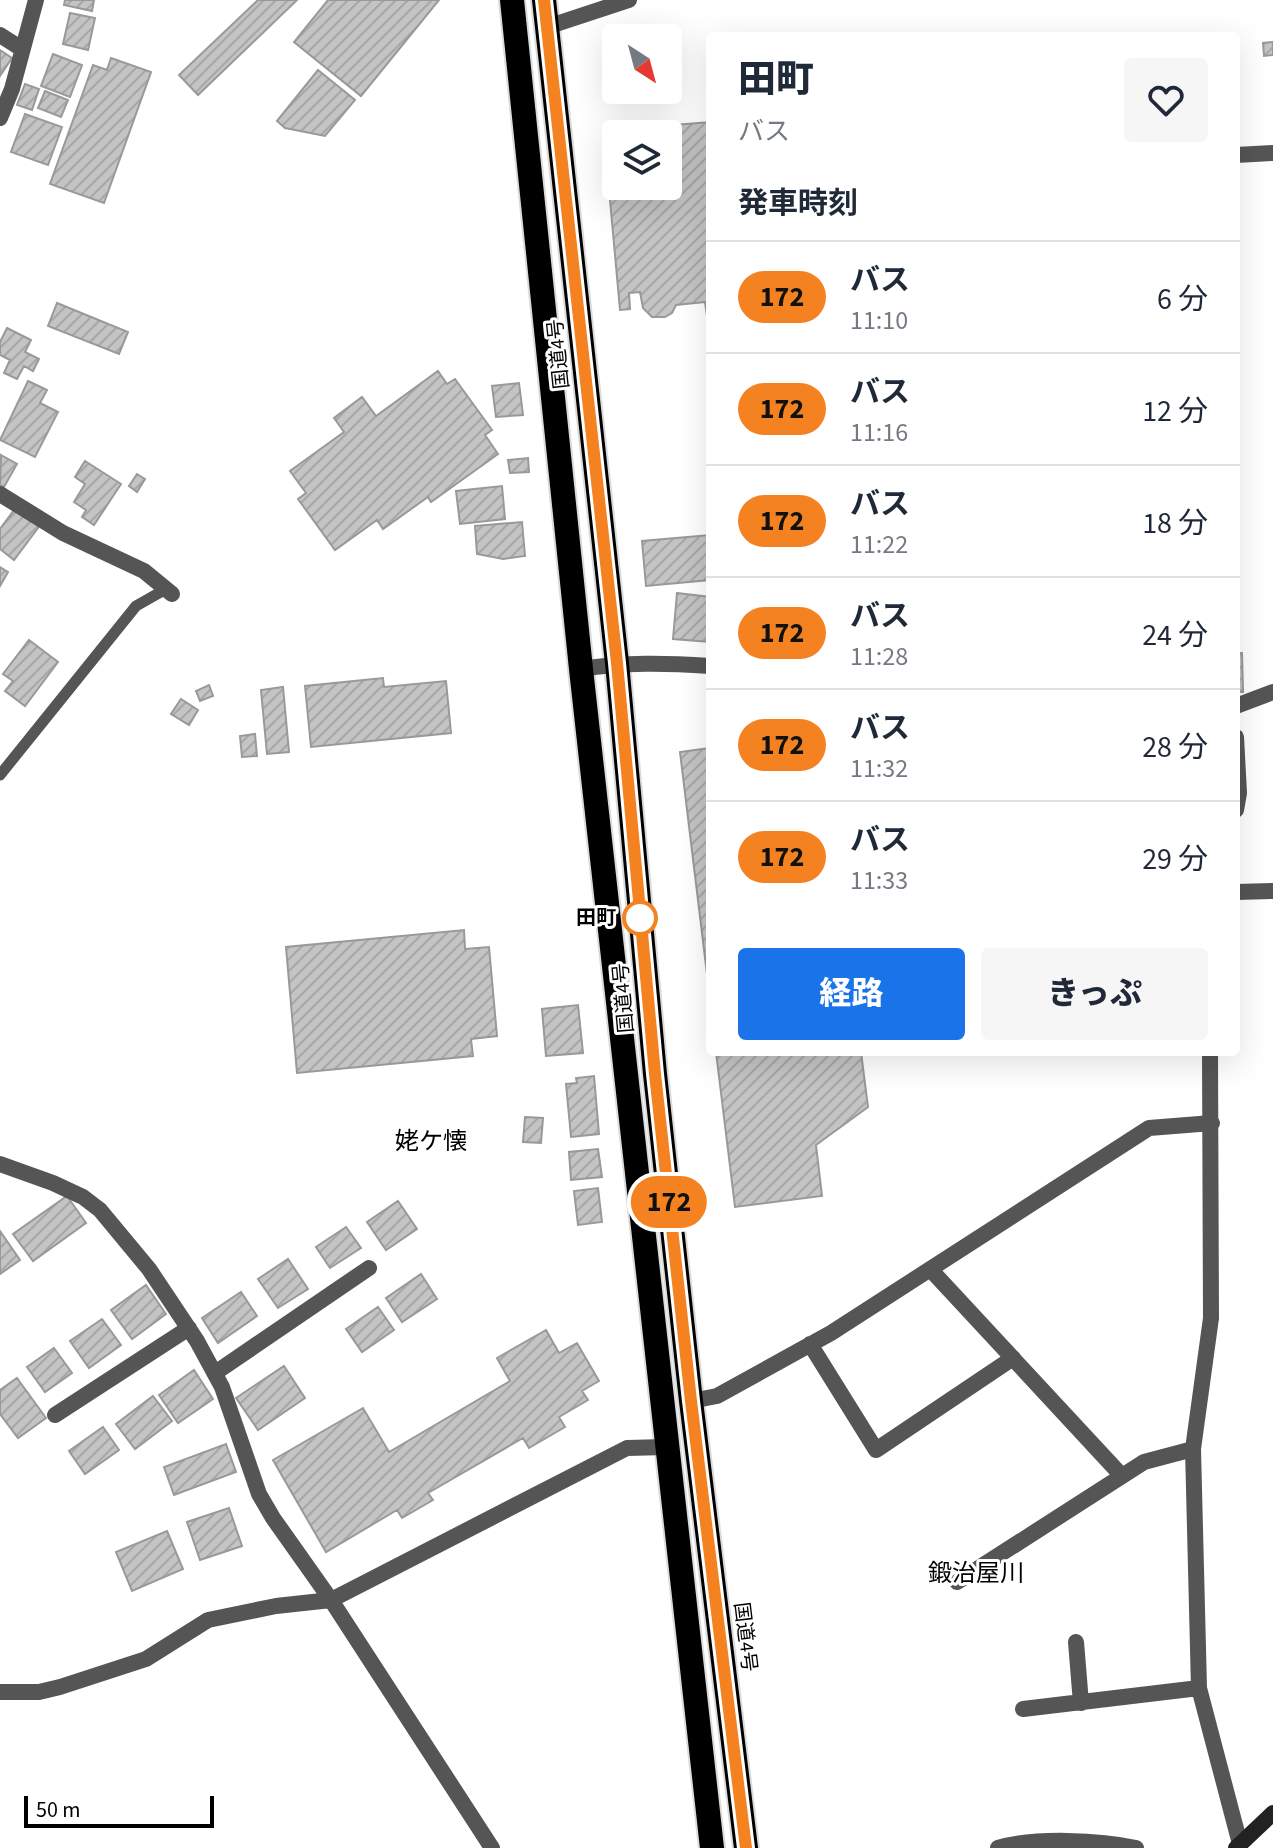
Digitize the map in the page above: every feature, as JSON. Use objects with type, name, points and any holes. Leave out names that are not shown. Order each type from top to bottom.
[{"type":"highway","name":"国道4号","points":[[512,0],[581,669],[712,1848]]},
{"type":"highway","name":"国道4号","points":[[544,0],[617,663],[655,1074],[691,1401],[746,1848]]},
{"type":"main road","points":[[1238,1846],[1273,1813]]},
{"type":"street","points":[[0,118],[12,89],[36,0]]},
{"type":"street","points":[[547,27],[629,0]]},
{"type":"street","points":[[0,35],[22,49]]},
{"type":"street","points":[[1240,155],[1273,153]]},
{"type":"street","points":[[0,494],[63,533],[144,571],[169,592]]},
{"type":"street","points":[[581,669],[617,663],[706,666]]},
{"type":"street","points":[[1240,704],[1273,692]]},
{"type":"street","points":[[1240,892],[1273,891]]},
{"type":"street","points":[[1210,1056],[1211,1318],[1193,1449],[1199,1688],[1238,1846]]},
{"type":"street","points":[[691,1401],[717,1396],[810,1344],[931,1270],[1149,1128],[1212,1123]]},
{"type":"street","points":[[0,1164],[83,1197],[100,1210],[149,1269],[215,1373],[243,1442],[259,1494],[492,1848]]},
{"type":"street","points":[[215,1373],[369,1268]]},
{"type":"street","points":[[931,1270],[1122,1476]]},
{"type":"street","points":[[55,1415],[189,1328]]},
{"type":"street","points":[[810,1344],[876,1450],[1013,1358]]},
{"type":"street","points":[[0,1692],[39,1692],[146,1659],[208,1620],[276,1606],[331,1600],[627,1448],[666,1447]]},
{"type":"street","points":[[957,1582],[1144,1462],[1193,1449]]},
{"type":"street","points":[[1076,1642],[1081,1703]]},
{"type":"street","points":[[1023,1709],[1199,1688]]},
{"type":"street","points":[[998,1848],[1059,1841],[1120,1844],[1136,1848]]},
{"type":"lane","points":[[0,775],[136,606],[169,592]]},
{"type":"building","points":[[65,0],[94,0],[92,11],[64,5]]},
{"type":"building","points":[[258,0],[297,0],[198,95],[179,75]]},
{"type":"building","points":[[328,0],[439,0],[361,96],[294,42]]},
{"type":"building","points":[[70,13],[95,18],[88,50],[63,44]]},
{"type":"building","points":[[1273,42],[1273,55],[1264,56],[1263,43]]},
{"type":"building","points":[[0,50],[12,58],[0,76]]},
{"type":"building","points":[[53,54],[82,65],[70,97],[41,86]]},
{"type":"building","points":[[111,58],[151,72],[104,203],[50,184],[93,65],[107,70]]},
{"type":"building","points":[[318,70],[355,100],[325,136],[285,128],[277,121]]},
{"type":"building","points":[[25,84],[39,89],[32,110],[17,105]]},
{"type":"building","points":[[45,91],[68,100],[61,117],[38,108]]},
{"type":"building","points":[[25,114],[62,127],[48,165],[11,152]]},
{"type":"building","points":[[706,122],[706,309],[705,302],[676,305],[672,313],[665,317],[652,317],[643,308],[640,292],[629,293],[630,309],[620,310],[610,200],[682,200],[682,124]]},
{"type":"building","points":[[57,303],[128,332],[119,354],[48,326]]},
{"type":"building","points":[[7,328],[31,340],[25,352],[39,359],[33,371],[24,366],[17,379],[4,373],[10,360],[0,355],[0,342]]},
{"type":"building","points":[[438,371],[447,384],[455,379],[492,430],[485,435],[498,454],[431,502],[428,497],[383,529],[377,520],[335,550],[298,499],[306,493],[290,471],[344,432],[334,418],[362,397],[376,416]]},
{"type":"building","points":[[28,381],[47,390],[40,403],[58,412],[35,457],[0,440]]},
{"type":"building","points":[[519,383],[523,415],[496,417],[492,386]]},
{"type":"building","points":[[1,455],[17,464],[4,487],[0,485]]},
{"type":"building","points":[[528,458],[529,472],[510,473],[508,460]]},
{"type":"building","points":[[85,461],[121,484],[94,525],[82,517],[86,510],[74,502],[85,484],[75,477]]},
{"type":"building","points":[[137,474],[145,479],[137,492],[129,486]]},
{"type":"building","points":[[502,486],[505,519],[460,524],[456,491]]},
{"type":"building","points":[[17,506],[41,524],[14,560],[0,549],[0,529]]},
{"type":"building","points":[[522,522],[525,556],[503,559],[477,554],[475,526]]},
{"type":"building","points":[[706,535],[706,580],[646,586],[642,541]]},
{"type":"building","points":[[0,567],[8,572],[0,586]]},
{"type":"building","points":[[677,593],[706,597],[706,642],[673,639]]},
{"type":"building","points":[[29,640],[58,662],[25,706],[5,691],[13,681],[3,674]]},
{"type":"building","points":[[1240,653],[1242,653],[1243,692],[1240,692]]},
{"type":"building","points":[[383,678],[384,687],[446,681],[451,733],[311,747],[305,686]]},
{"type":"building","points":[[209,685],[213,696],[200,701],[196,691]]},
{"type":"building","points":[[283,687],[289,752],[267,754],[261,690]]},
{"type":"building","points":[[181,699],[198,710],[189,725],[171,714]]},
{"type":"building","points":[[255,734],[257,756],[242,757],[240,736]]},
{"type":"building","points":[[706,749],[706,966],[680,752]]},
{"type":"building","points":[[464,930],[465,949],[489,947],[497,1036],[471,1039],[473,1056],[297,1073],[286,947]]},
{"type":"building","points":[[578,1005],[583,1053],[546,1056],[542,1009]]},
{"type":"building","points":[[716,1056],[862,1056],[868,1107],[816,1145],[822,1196],[735,1207]]},
{"type":"building","points":[[594,1076],[599,1134],[571,1137],[566,1084],[577,1083],[576,1078]]},
{"type":"building","points":[[525,1117],[543,1118],[541,1143],[523,1142]]},
{"type":"building","points":[[598,1149],[602,1177],[571,1180],[569,1152]]},
{"type":"building","points":[[598,1188],[602,1222],[578,1225],[574,1191]]},
{"type":"building","points":[[67,1196],[86,1223],[33,1261],[13,1234]]},
{"type":"building","points":[[398,1201],[417,1229],[386,1250],[367,1222]]},
{"type":"building","points":[[346,1227],[361,1248],[330,1268],[316,1247]]},
{"type":"building","points":[[0,1231],[20,1260],[0,1274]]},
{"type":"building","points":[[288,1259],[308,1289],[278,1308],[258,1279]]},
{"type":"building","points":[[421,1274],[437,1299],[402,1322],[386,1298]]},
{"type":"building","points":[[146,1285],[166,1314],[132,1339],[111,1310]]},
{"type":"building","points":[[241,1292],[257,1316],[218,1343],[202,1318]]},
{"type":"building","points":[[378,1307],[394,1330],[362,1352],[346,1329]]},
{"type":"building","points":[[102,1319],[121,1345],[89,1368],[70,1341]]},
{"type":"building","points":[[546,1330],[559,1353],[577,1343],[599,1381],[582,1391],[588,1400],[559,1417],[565,1427],[529,1448],[523,1438],[428,1493],[433,1500],[402,1518],[397,1510],[326,1552],[273,1460],[363,1408],[389,1452],[510,1381],[497,1358]]},
{"type":"building","points":[[54,1348],[72,1373],[45,1392],[27,1367]]},
{"type":"building","points":[[284,1366],[305,1398],[258,1430],[236,1398]]},
{"type":"building","points":[[194,1370],[213,1399],[178,1423],[159,1395]]},
{"type":"building","points":[[17,1378],[46,1418],[18,1438],[0,1414],[0,1390]]},
{"type":"building","points":[[153,1396],[172,1421],[135,1449],[116,1424]]},
{"type":"building","points":[[103,1427],[119,1450],[85,1474],[69,1451]]},
{"type":"building","points":[[226,1444],[236,1472],[174,1495],[164,1467]]},
{"type":"building","points":[[229,1508],[242,1546],[200,1560],[187,1522]]},
{"type":"building","points":[[167,1531],[183,1569],[132,1591],[116,1552]]},
{"type":"bus line","name":"172","points":[[544,0],[617,663],[655,1074],[691,1401],[746,1848]]},
{"type":"place","name":"田町","points":[[640,918]]},
{"type":"district","name":"姥ケ懐","points":[[431,1141]]},
{"type":"district","name":"鍛治屋川","points":[[976,1573]]}]
